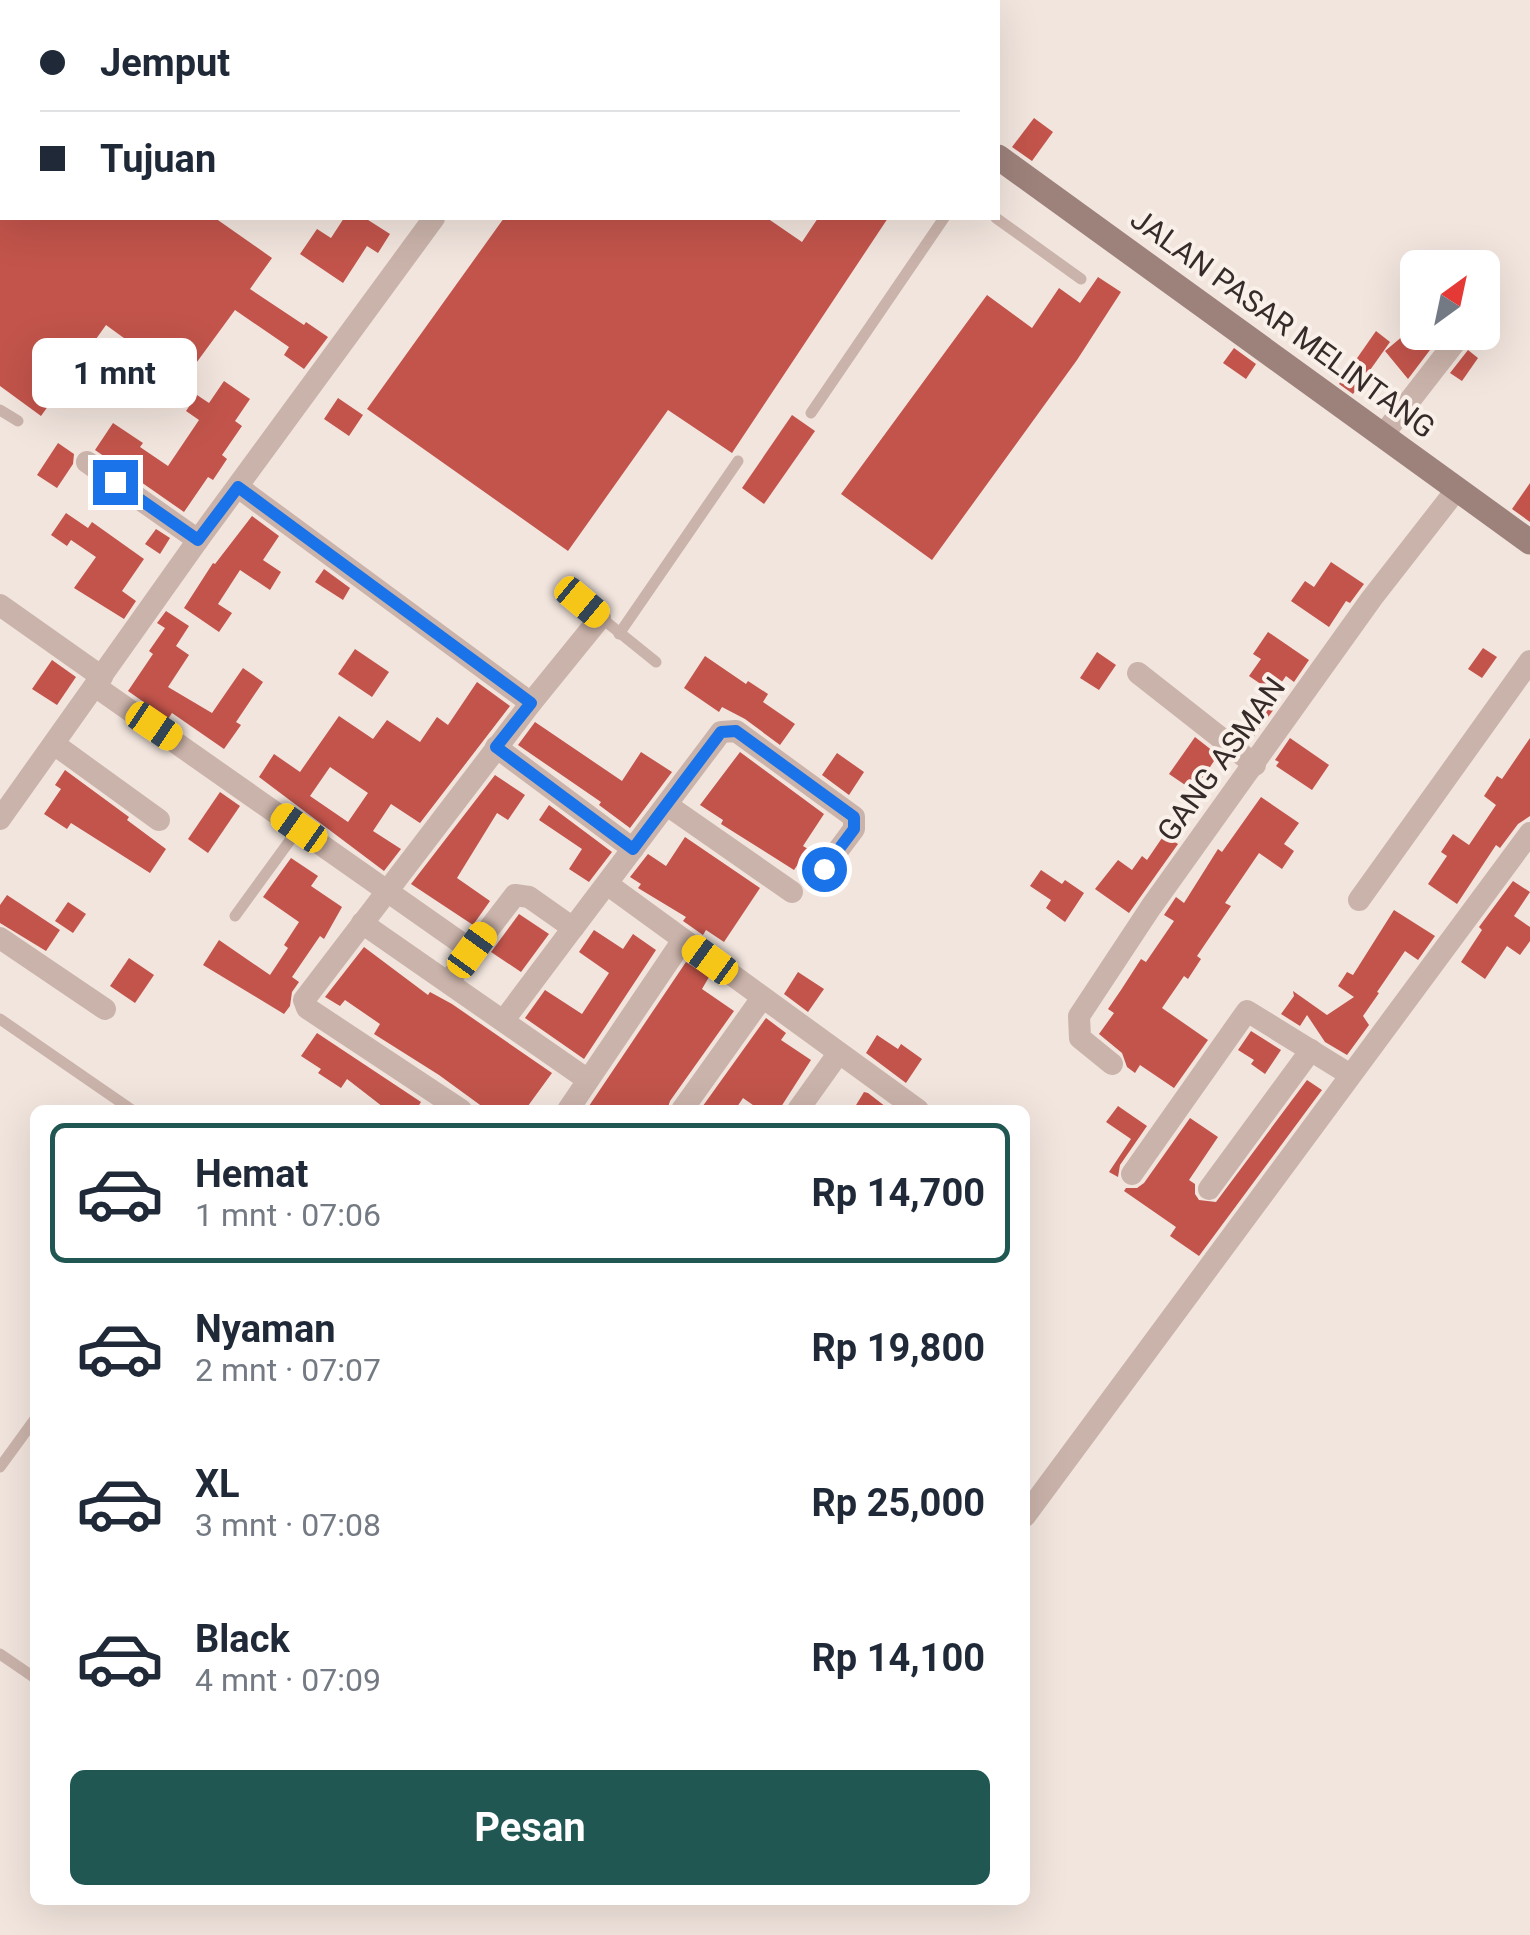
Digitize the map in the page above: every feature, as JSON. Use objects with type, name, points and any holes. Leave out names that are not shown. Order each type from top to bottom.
[{"type":"street","name":"JALAN PASAR MELINTANG","points":[[1000,158],[1530,542]]},
{"type":"street","points":[[0,820],[198,540],[433,220]]},
{"type":"street","points":[[1383,435],[1449,350]]},
{"type":"street","points":[[87,462],[198,540]]},
{"type":"street","points":[[238,487],[531,703]]},
{"type":"street","name":"GANG ASMAN","points":[[1112,1064],[1078,1036],[1079,1016],[1372,598],[1458,489]]},
{"type":"street","points":[[0,605],[99,682],[472,950]]},
{"type":"street","points":[[454,1105],[305,1006],[306,996],[600,618]]},
{"type":"street","points":[[1359,900],[1530,661]]},
{"type":"street","points":[[1138,673],[1255,764]]},
{"type":"street","points":[[504,1020],[721,732],[736,731],[854,817],[854,829],[824,869]]},
{"type":"street","points":[[54,744],[159,820]]},
{"type":"street","points":[[496,747],[633,849]]},
{"type":"street","points":[[667,805],[792,892]]},
{"type":"street","points":[[1030,1509],[1530,833]]},
{"type":"street","points":[[606,884],[911,1105]]},
{"type":"street","points":[[448,982],[515,894],[529,897],[572,928]]},
{"type":"street","points":[[362,923],[588,1080]]},
{"type":"street","points":[[0,938],[106,1009]]},
{"type":"street","points":[[574,1105],[683,940]]},
{"type":"street","points":[[686,1105],[762,998]]},
{"type":"street","points":[[1132,1174],[1245,1013],[1252,1012],[1350,1074]]},
{"type":"street","points":[[1209,1188],[1311,1050]]},
{"type":"street","points":[[802,1105],[838,1054]]},
{"type":"lane","points":[[811,413],[943,220]]},
{"type":"lane","points":[[999,220],[1081,279]]},
{"type":"lane","points":[[0,410],[18,421]]},
{"type":"lane","points":[[620,634],[738,460]]},
{"type":"lane","points":[[564,587],[656,662]]},
{"type":"lane","points":[[235,916],[299,828]]},
{"type":"lane","points":[[0,1018],[125,1105]]},
{"type":"lane","points":[[0,1467],[30,1426]]},
{"type":"lane","points":[[0,1654],[30,1675]]},
{"type":"building","points":[[1034,118],[1053,132],[1032,161],[1012,147]]},
{"type":"building","points":[[0,220],[218,220],[272,258],[250,289],[328,337],[304,369],[284,355],[289,347],[235,310],[183,381],[106,325],[41,416],[0,386]]},
{"type":"building","points":[[343,220],[368,220],[390,234],[378,253],[367,246],[343,283],[300,254],[317,229],[331,238]]},
{"type":"building","points":[[503,220],[770,220],[802,242],[817,220],[887,220],[732,453],[668,410],[568,551],[367,409]]},
{"type":"building","points":[[1098,277],[1121,292],[1077,360],[932,560],[841,494],[987,295],[1032,328],[1059,288],[1080,303]]},
{"type":"building","points":[[1376,331],[1390,342],[1353,394],[1339,384]]},
{"type":"building","points":[[1400,338],[1400,350],[1430,350],[1408,379],[1385,351]]},
{"type":"building","points":[[1234,348],[1256,364],[1246,379],[1223,363]]},
{"type":"building","points":[[1468,350],[1478,358],[1462,381],[1450,373]]},
{"type":"building","points":[[224,381],[250,399],[235,421],[242,426],[222,455],[227,459],[213,480],[208,477],[184,512],[95,450],[113,423],[168,466],[199,420],[186,411],[197,395],[209,403]]},
{"type":"building","points":[[338,398],[363,415],[349,436],[324,419]]},
{"type":"building","points":[[792,415],[815,431],[764,504],[742,488]]},
{"type":"building","points":[[58,443],[74,454],[73,464],[57,488],[37,475]]},
{"type":"building","points":[[1530,483],[1530,522],[1512,509]]},
{"type":"building","points":[[66,513],[88,528],[92,522],[144,559],[122,591],[136,601],[124,619],[74,588],[96,557],[71,540],[67,546],[51,535]]},
{"type":"building","points":[[252,516],[279,536],[263,560],[281,572],[270,590],[240,570],[218,604],[232,613],[219,632],[184,608],[213,563]]},
{"type":"building","points":[[156,529],[170,538],[160,554],[145,544]]},
{"type":"building","points":[[1331,562],[1364,584],[1350,603],[1346,601],[1329,627],[1291,601],[1305,581],[1314,587]]},
{"type":"building","points":[[324,569],[350,588],[343,600],[315,582]]},
{"type":"building","points":[[166,611],[189,626],[176,646],[189,655],[168,687],[212,713],[243,668],[263,682],[236,722],[241,725],[224,749],[172,713],[168,719],[128,691],[153,654],[149,651],[165,628],[157,623]]},
{"type":"building","points":[[1268,632],[1309,660],[1294,682],[1286,676],[1274,693],[1249,676],[1261,659],[1253,654]]},
{"type":"building","points":[[1483,648],[1497,657],[1482,678],[1468,669]]},
{"type":"building","points":[[355,649],[389,672],[372,697],[338,674]]},
{"type":"building","points":[[1097,652],[1116,665],[1099,690],[1080,678]]},
{"type":"building","points":[[705,656],[768,694],[763,702],[795,724],[780,745],[745,719],[722,707],[719,712],[684,688]]},
{"type":"building","points":[[52,660],[76,677],[57,705],[32,689]]},
{"type":"building","points":[[477,682],[510,706],[420,823],[391,804],[373,831],[401,849],[384,871],[259,777],[274,754],[300,772],[339,716],[373,739],[387,720],[420,742],[437,717],[448,725]],"holes":[[[330,767],[368,793],[348,822],[310,796]]]},
{"type":"building","points":[[1262,701],[1274,709],[1250,742],[1239,734]]},
{"type":"building","points":[[535,722],[622,781],[641,752],[672,772],[630,828],[599,805],[601,802],[518,745]]},
{"type":"building","points":[[1195,737],[1218,755],[1194,791],[1169,774]]},
{"type":"building","points":[[1290,738],[1329,765],[1312,790],[1276,766],[1279,762],[1275,760]]},
{"type":"building","points":[[1530,738],[1530,816],[1518,824],[1500,848],[1496,845],[1457,904],[1428,884],[1447,856],[1441,852],[1453,834],[1469,845],[1496,805],[1484,796],[1497,776],[1502,779]]},
{"type":"building","points":[[740,752],[824,814],[803,846],[808,849],[794,870],[721,824],[723,820],[700,805]]},
{"type":"building","points":[[837,753],[864,772],[849,795],[822,775]]},
{"type":"building","points":[[65,770],[166,849],[150,873],[71,823],[67,829],[44,814],[61,789],[55,785]]},
{"type":"building","points":[[495,775],[525,795],[508,820],[497,813],[457,878],[490,901],[473,925],[411,884]]},
{"type":"building","points":[[220,792],[240,806],[208,853],[188,839]]},
{"type":"building","points":[[1261,797],[1299,823],[1284,844],[1294,851],[1282,869],[1259,853],[1225,903],[1231,906],[1197,956],[1201,959],[1162,1008],[1208,1040],[1174,1088],[1140,1065],[1135,1073],[1127,1067],[1122,1053],[1099,1034],[1114,1013],[1108,1009],[1141,959],[1146,962],[1174,921],[1164,915],[1176,897],[1184,903],[1218,849],[1222,852]]},
{"type":"building","points":[[549,805],[612,852],[589,882],[569,869],[582,849],[539,820]]},
{"type":"building","points":[[1164,835],[1178,844],[1129,913],[1095,889],[1118,860],[1132,870],[1142,856],[1147,860]]},
{"type":"building","points":[[685,837],[760,888],[724,942],[706,930],[703,935],[683,921],[686,917],[638,888],[641,884],[630,877],[648,854],[666,866]]},
{"type":"building","points":[[291,858],[318,876],[311,886],[342,907],[324,939],[320,936],[292,977],[299,982],[284,1014],[203,965],[219,940],[270,975],[299,922],[263,897]]},
{"type":"building","points":[[1041,870],[1084,893],[1065,922],[1046,908],[1051,900],[1030,886]]},
{"type":"building","points":[[1513,881],[1530,892],[1514,916],[1530,927],[1530,941],[1520,955],[1507,946],[1485,979],[1461,962],[1482,930],[1479,927]]},
{"type":"building","points":[[7,895],[60,930],[46,951],[0,923],[0,905]]},
{"type":"building","points":[[68,902],[86,914],[73,933],[55,921]]},
{"type":"building","points":[[1394,910],[1435,936],[1418,960],[1405,951],[1363,1016],[1369,1025],[1347,1055],[1325,1042],[1307,1015],[1300,1026],[1281,1014],[1294,996],[1293,991],[1327,1015],[1354,997],[1338,986],[1347,972],[1353,975]]},
{"type":"building","points":[[519,914],[549,934],[521,972],[491,952]]},
{"type":"building","points":[[594,930],[623,949],[633,934],[656,950],[584,1059],[525,1018],[545,990],[582,1014],[609,973],[579,952]]},
{"type":"building","points":[[364,947],[428,995],[430,992],[452,1004],[552,1073],[529,1105],[480,1105],[374,1034],[380,1024],[345,1000],[340,1006],[325,997]]},
{"type":"building","points":[[129,958],[154,975],[135,1003],[110,986]]},
{"type":"building","points":[[686,962],[709,977],[702,989],[734,1011],[669,1105],[590,1105]]},
{"type":"building","points":[[798,972],[824,989],[808,1012],[784,994]]},
{"type":"building","points":[[766,1018],[786,1033],[781,1040],[811,1060],[782,1105],[753,1105],[743,1098],[738,1105],[704,1105]]},
{"type":"building","points":[[1251,1031],[1281,1050],[1265,1074],[1251,1064],[1254,1060],[1238,1050]]},
{"type":"building","points":[[317,1033],[421,1102],[381,1105],[347,1079],[341,1088],[301,1056]]},
{"type":"building","points":[[877,1035],[898,1049],[901,1044],[922,1059],[906,1083],[866,1053]]},
{"type":"building","points":[[1307,1080],[1322,1090],[1199,1256],[1170,1236],[1176,1227],[1124,1191],[1144,1183],[1190,1118],[1218,1137],[1189,1180],[1195,1184],[1199,1200],[1216,1202]]},
{"type":"building","points":[[864,1092],[884,1105],[856,1105]]},
{"type":"building","points":[[1118,1106],[1147,1126],[1120,1165],[1118,1177],[1109,1172],[1131,1139],[1106,1122]]},
{"type":"route","points":[[115,482],[198,540],[238,487],[531,703],[496,747],[633,849],[721,732],[736,731],[854,817],[854,829],[824,869]]}]
